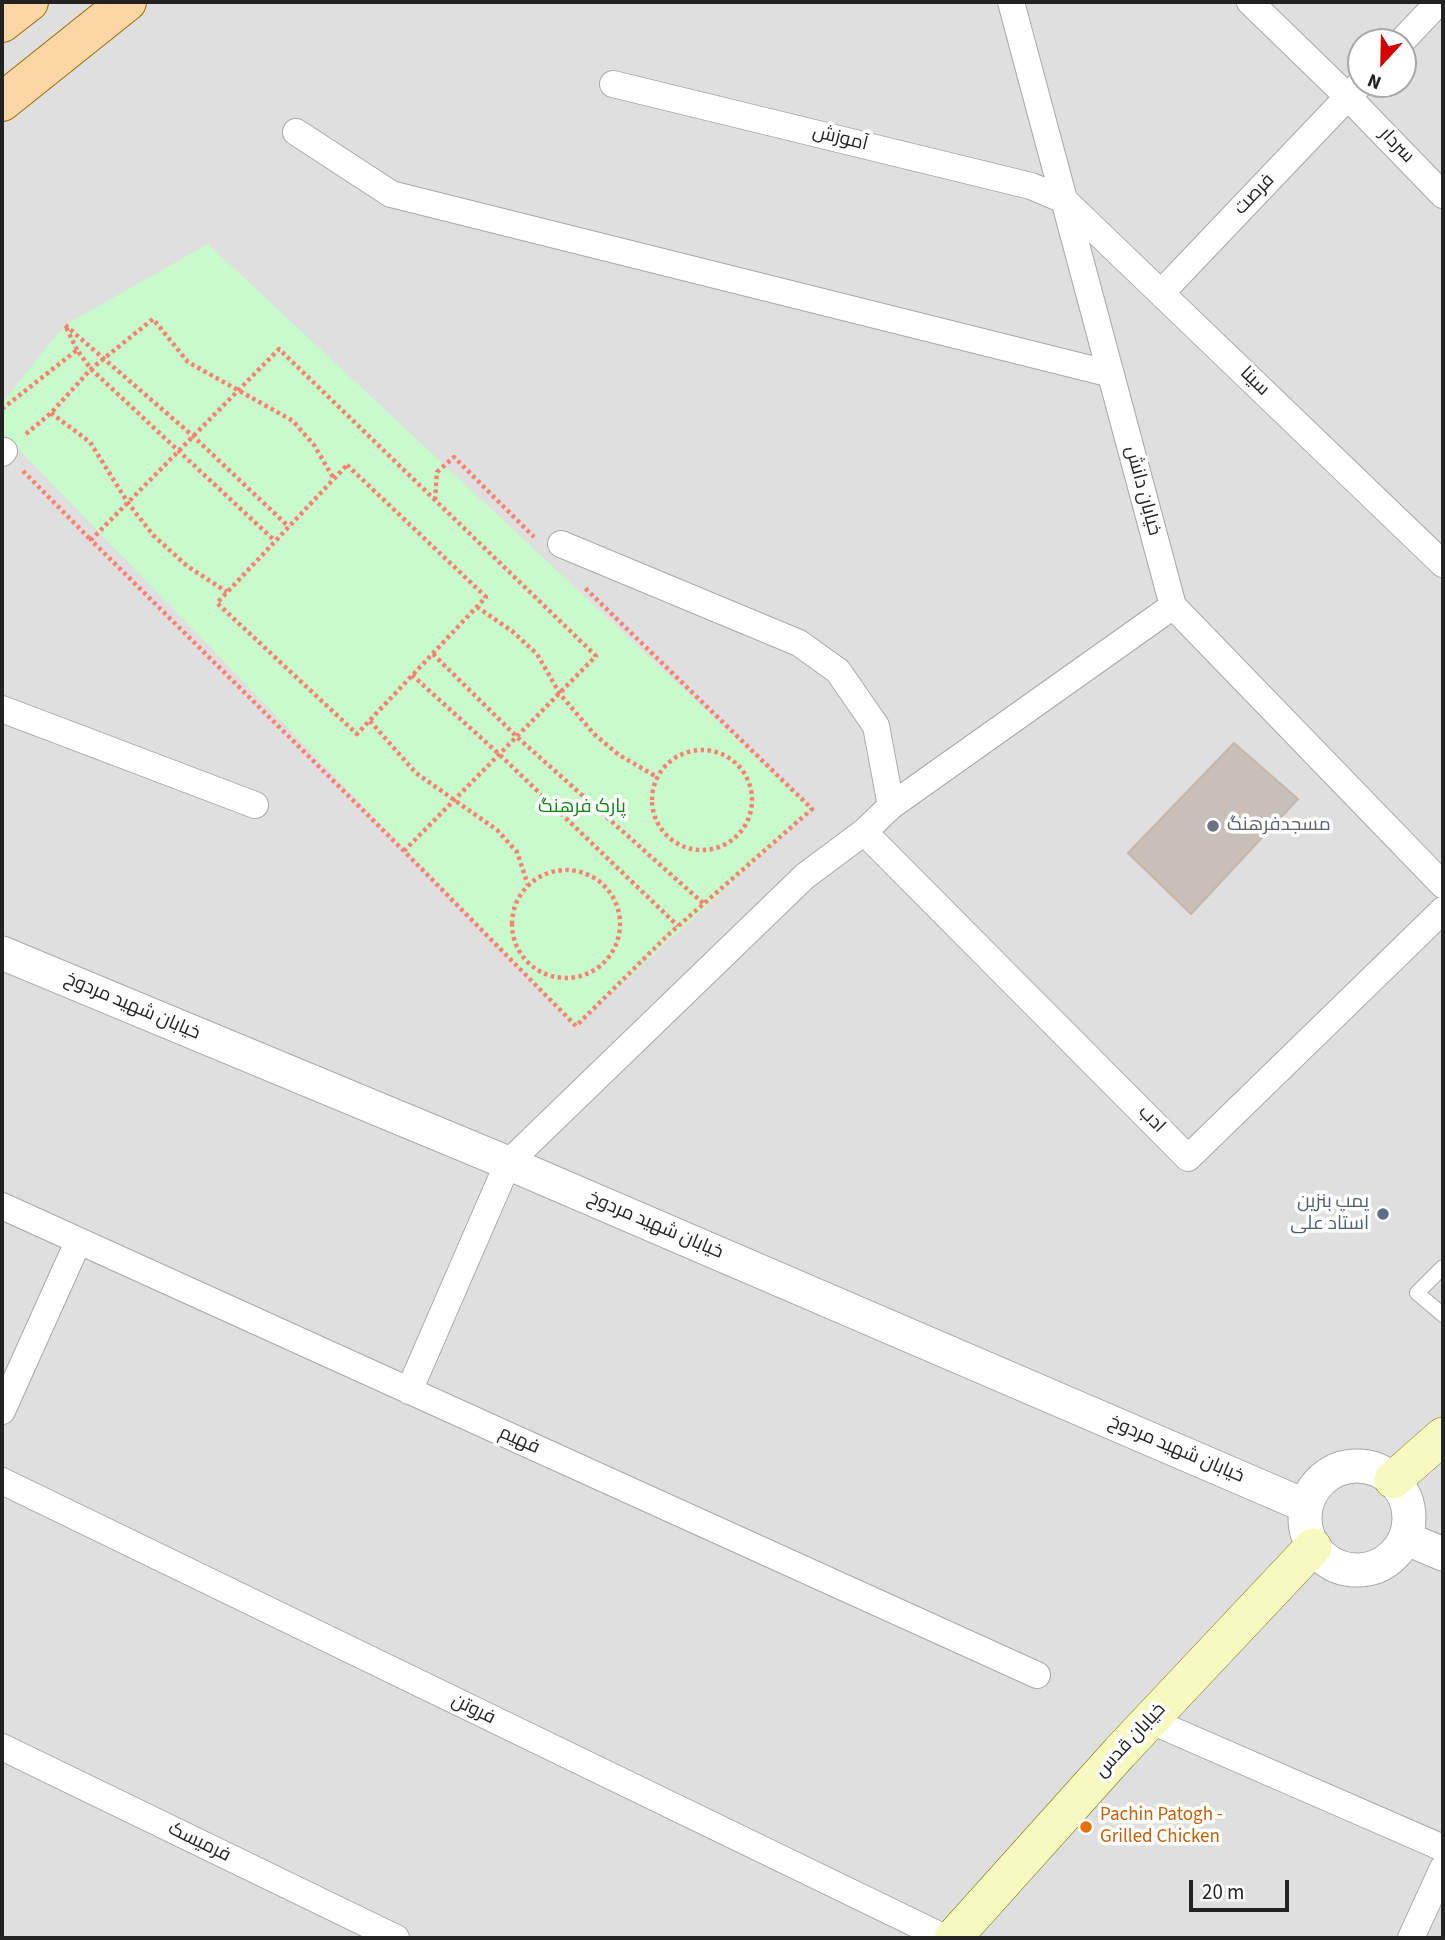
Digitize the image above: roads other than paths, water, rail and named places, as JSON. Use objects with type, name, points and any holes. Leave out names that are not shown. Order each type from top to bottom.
[{"type":"main road","points":[[2,23],[29,2]]},
{"type":"main road","points":[[2,102],[127,2]]},
{"type":"main road","points":[[1393,1480],[1443,1436]]},
{"type":"main road","name":"خیابان قدس","points":[[953,1938],[1149,1720],[1313,1547]]},
{"type":"street","name":"خیابان دانش","points":[[1011,2],[1173,606],[1443,885]]},
{"type":"street","name":"سردار","points":[[1250,2],[1347,83]]},
{"type":"street","points":[[1414,28],[1439,2]]},
{"type":"street","name":"آموزش","points":[[613,84],[1031,186],[1064,200]]},
{"type":"street","name":"فرصت","points":[[1161,293],[1347,98]]},
{"type":"street","name":"سردار","points":[[1362,98],[1443,195]]},
{"type":"street","points":[[296,132],[391,194],[1111,374]]},
{"type":"street","name":"سینا","points":[[1064,200],[1443,564]]},
{"type":"street","points":[[552,545],[799,643],[838,671],[876,726],[891,806]]},
{"type":"street","points":[[409,1391],[508,1163],[805,876],[864,832],[891,806],[1173,606]]},
{"type":"street","points":[[2,709],[256,805]]},
{"type":"street","name":"ادب","points":[[864,832],[1188,1158],[1443,910]]},
{"type":"street","name":"خیابان شهید مردوخ","points":[[2,953],[508,1163],[1306,1506]]},
{"type":"street","name":"فهیم","points":[[2,1206],[1037,1675]]},
{"type":"street","points":[[2,1411],[78,1242]]},
{"type":"street","points":[[1350,1466],[1365,1467],[1393,1480],[1408,1507],[1409,1522],[1405,1538],[1395,1554],[1380,1565],[1362,1570],[1343,1568],[1326,1560],[1313,1547],[1307,1534],[1306,1506],[1312,1492],[1322,1480],[1335,1471],[1350,1466]]},
{"type":"street","name":"فروتن","points":[[2,1481],[945,1938]]},
{"type":"street","points":[[1405,1538],[1443,1554]]},
{"type":"street","points":[[1149,1720],[1443,1848]]},
{"type":"street","name":"فرمیسک","points":[[2,1747],[396,1938]]},
{"type":"street","points":[[1411,1938],[1443,1868]]},
{"type":"lane","points":[[1443,1267],[1417,1293],[1443,1315]]},
{"type":"place","name":"مسجدفرهنگ","points":[[1213,826]]},
{"type":"place","name":"پمپ بنزین استاد علی","points":[[1383,1214]]},
{"type":"place","name":"Pachin Patogh - Grilled Chicken","points":[[1086,1827]]},
{"type":"park label","name":"پارک فرهنگ","points":[[582,808]]}]
